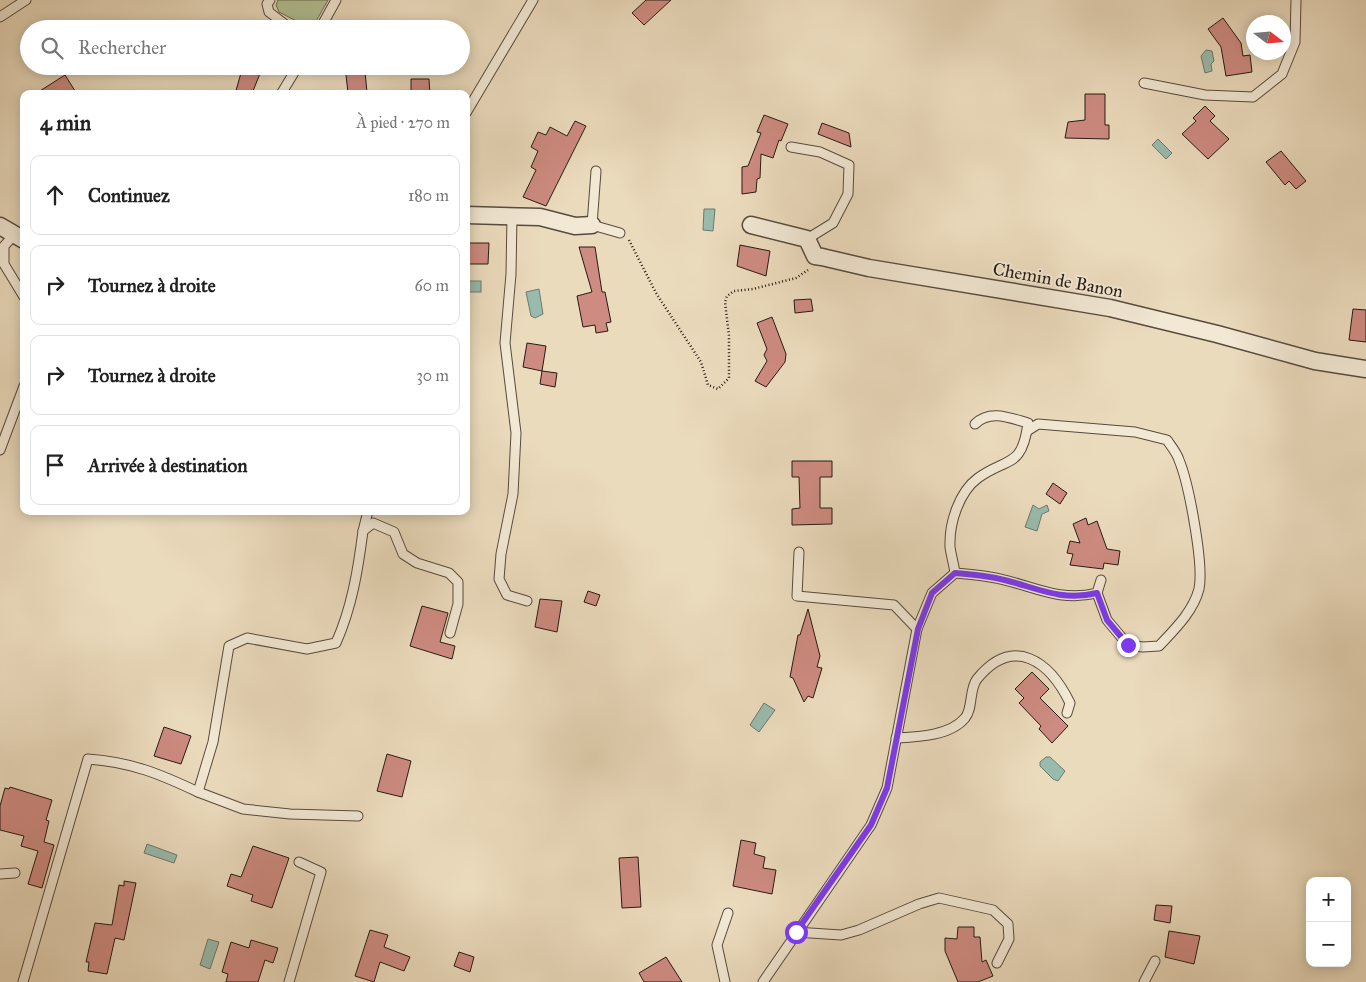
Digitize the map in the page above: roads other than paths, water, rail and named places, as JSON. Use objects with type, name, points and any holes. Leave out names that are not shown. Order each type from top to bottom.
[{"type":"street","points":[[470,215],[540,217],[575,226],[592,224]]},
{"type":"street","points":[[751,225],[807,239]]},
{"type":"street","points":[[0,226],[19,237]]},
{"type":"street","name":"Chemin de Banon","points":[[807,239],[815,256],[897,273],[1110,308],[1217,334],[1315,361],[1366,369]]},
{"type":"lane","points":[[0,17],[26,0]]},
{"type":"lane","points":[[270,0],[267,4],[269,12],[279,20]]},
{"type":"lane","points":[[325,20],[336,0]]},
{"type":"lane","points":[[470,106],[533,0]]},
{"type":"lane","points":[[1144,83],[1205,95],[1253,97],[1282,74],[1295,42],[1296,0]]},
{"type":"lane","points":[[283,90],[293,75]]},
{"type":"lane","points":[[791,147],[820,152],[849,165],[848,194],[833,223],[807,239]]},
{"type":"lane","points":[[596,171],[592,224],[620,233]]},
{"type":"lane","points":[[512,215],[512,274],[505,343],[516,433],[513,494],[501,554],[499,579],[507,594],[528,601]]},
{"type":"lane","points":[[19,237],[4,246],[4,264],[20,290]]},
{"type":"lane","points":[[0,450],[20,397]]},
{"type":"lane","points":[[955,573],[950,546],[954,518],[965,491],[979,478],[1010,463],[1022,448],[1028,423],[992,414],[975,424]]},
{"type":"lane","points":[[1027,431],[1038,424],[1136,432],[1167,440],[1179,459],[1190,497],[1198,549],[1199,589],[1184,619],[1159,646],[1143,648],[1128,645],[1107,620],[1097,593],[1101,580]]},
{"type":"lane","points":[[198,792],[213,742],[229,646],[247,638],[308,649],[336,643],[347,619],[357,581],[363,531],[367,515]]},
{"type":"lane","points":[[363,531],[373,523],[394,532],[403,554],[417,563],[449,573],[458,582],[458,604],[450,634]]},
{"type":"lane","points":[[799,552],[797,596],[894,605],[918,629]]},
{"type":"lane","points":[[763,982],[871,825],[887,788],[918,629],[932,593],[955,573],[991,577],[1048,593],[1078,598],[1097,593]]},
{"type":"lane","points":[[896,738],[914,738],[948,730],[965,718],[976,680],[999,660],[1018,656],[1047,667],[1062,686],[1070,703],[1067,713]]},
{"type":"lane","points":[[23,982],[88,759],[119,762],[158,773],[198,792],[243,809],[290,814],[358,816]]},
{"type":"lane","points":[[289,982],[321,872],[299,862]]},
{"type":"lane","points":[[0,874],[16,872]]},
{"type":"lane","points":[[796,932],[840,936],[859,930],[919,904],[939,898],[993,910],[1008,924],[1009,939],[997,963]]},
{"type":"lane","points":[[725,982],[718,945],[728,913]]},
{"type":"lane","points":[[1144,982],[1155,962]]}]
